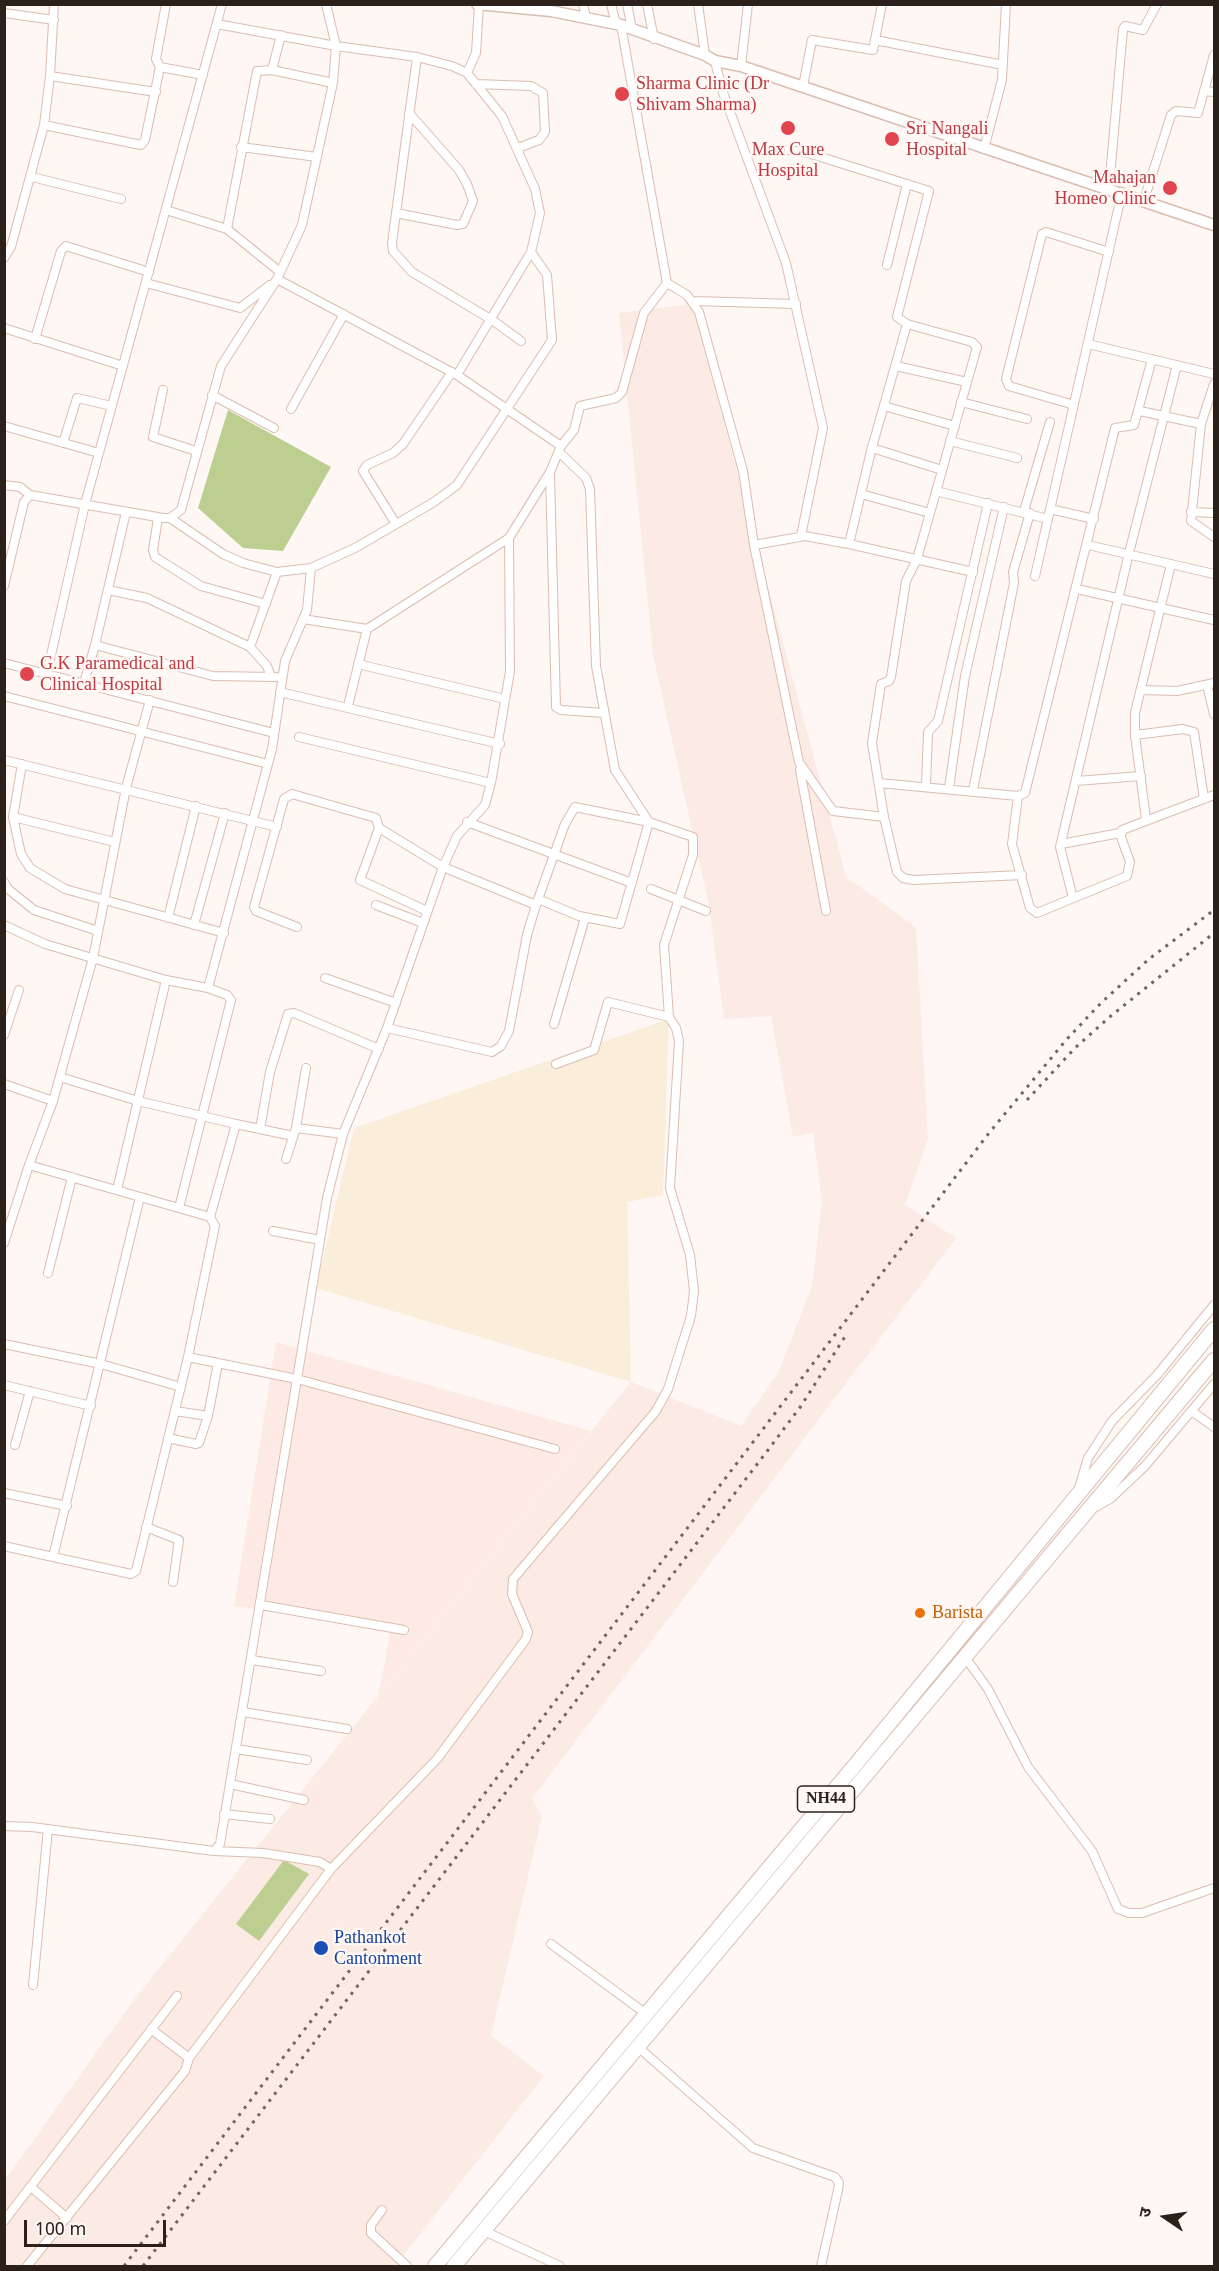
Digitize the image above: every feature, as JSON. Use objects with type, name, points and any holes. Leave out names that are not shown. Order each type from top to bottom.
[{"type":"highway","name":"NH44","points":[[435,2266],[1215,1329]]},
{"type":"highway","name":"NH44","points":[[454,2266],[1215,1359]]},
{"type":"highway","points":[[671,1983],[684,1994]]},
{"type":"street","points":[[4,258],[11,247],[32,177],[44,125],[50,76],[54,4]]},
{"type":"street","points":[[44,125],[141,145],[145,140],[156,92],[160,67],[156,59],[166,4]]},
{"type":"street","points":[[47,673],[85,504],[222,4]]},
{"type":"street","points":[[170,518],[181,510],[221,366],[279,276],[302,225],[333,83],[336,46],[326,4]]},
{"type":"street","points":[[583,4],[586,18]]},
{"type":"street","points":[[611,4],[623,26],[667,283],[693,301],[699,312],[743,471],[754,544],[799,762],[826,911]]},
{"type":"street","points":[[623,26],[627,4]]},
{"type":"street","points":[[647,4],[654,39]]},
{"type":"street","points":[[698,4],[710,58],[786,263],[823,428],[801,536]]},
{"type":"street","points":[[741,66],[748,4]]},
{"type":"street","points":[[803,86],[813,40],[870,51],[874,48],[882,4]]},
{"type":"street","points":[[984,149],[1002,80],[1006,4]]},
{"type":"street","points":[[1109,188],[1123,29],[1125,26],[1143,30],[1157,4]]},
{"type":"street","points":[[467,73],[476,53],[478,5],[551,10],[623,26],[710,58],[803,86],[984,149],[1122,192],[1215,225]]},
{"type":"street","points":[[4,14],[54,20]]},
{"type":"street","points":[[217,24],[336,46],[417,57],[452,66],[467,73],[502,116],[518,148],[539,202],[540,213],[531,252],[492,320],[403,444],[393,453],[367,465],[363,471],[396,524]]},
{"type":"street","points":[[272,70],[281,35]]},
{"type":"street","points":[[875,40],[1003,65]]},
{"type":"street","points":[[1144,200],[1171,115],[1176,111],[1197,114],[1215,55]]},
{"type":"street","points":[[417,57],[392,243],[393,251],[403,264],[521,341]]},
{"type":"street","points":[[160,67],[203,75]]},
{"type":"street","points":[[227,229],[256,73],[260,70],[272,70],[333,83]]},
{"type":"street","points":[[50,76],[156,92]]},
{"type":"street","points":[[476,84],[531,86],[543,93],[545,132],[539,140],[518,148]]},
{"type":"street","points":[[1204,91],[1215,92]]},
{"type":"street","points":[[396,213],[457,225],[463,224],[473,201],[459,170],[409,113]]},
{"type":"street","points":[[241,147],[317,157]]},
{"type":"street","points":[[789,150],[808,153],[929,191],[897,317],[907,324],[975,344],[977,347],[917,560],[906,581],[891,677],[889,681],[881,684],[872,743],[884,817],[897,872],[903,878],[913,880],[1022,875]]},
{"type":"street","points":[[32,177],[121,199]]},
{"type":"street","points":[[887,265],[907,184]]},
{"type":"street","points":[[1035,576],[1122,192]]},
{"type":"street","points":[[166,210],[227,229],[279,276],[454,374],[561,449],[586,478],[590,489],[596,666],[604,713],[615,770],[649,822],[620,924],[585,918],[443,867],[379,828]]},
{"type":"street","points":[[1074,405],[1009,386],[1006,379],[1042,234],[1046,232],[1109,252]]},
{"type":"street","points":[[35,339],[61,251],[66,246],[149,272]]},
{"type":"street","points":[[4,485],[20,488],[30,495],[158,518],[170,518],[223,554],[243,563],[277,572],[311,568],[355,548],[434,502],[457,485],[550,346],[554,334],[547,275],[531,252]]},
{"type":"street","points":[[146,284],[240,308],[279,276]]},
{"type":"street","points":[[303,619],[367,629],[509,538],[574,430],[580,406],[616,398],[622,392],[644,313],[667,283]]},
{"type":"street","points":[[693,301],[796,304]]},
{"type":"street","points":[[291,409],[344,314]]},
{"type":"street","points":[[849,544],[872,447],[907,324]]},
{"type":"street","points":[[4,328],[123,366]]},
{"type":"street","points":[[1088,344],[1215,374]]},
{"type":"street","points":[[879,783],[1018,796],[1026,791],[1115,428],[1133,427],[1140,411],[1152,359]]},
{"type":"street","points":[[1073,898],[1061,844],[1129,553],[1177,365]]},
{"type":"street","points":[[896,366],[967,382]]},
{"type":"street","points":[[1215,384],[1201,424],[1191,512],[1192,523],[1215,537]]},
{"type":"street","points":[[163,390],[153,437],[196,451]]},
{"type":"street","points":[[212,395],[274,428]]},
{"type":"street","points":[[63,443],[77,398],[112,406]]},
{"type":"street","points":[[961,402],[1028,419]]},
{"type":"street","points":[[884,405],[955,426]]},
{"type":"street","points":[[1140,411],[1201,424]]},
{"type":"street","points":[[973,790],[1014,583],[1013,572],[1050,422]]},
{"type":"street","points":[[4,426],[99,453]]},
{"type":"street","points":[[950,441],[1017,458]]},
{"type":"street","points":[[872,447],[942,470]]},
{"type":"street","points":[[550,472],[556,707],[561,710],[604,713]]},
{"type":"street","points":[[936,491],[1048,519]]},
{"type":"street","points":[[861,494],[930,513]]},
{"type":"street","points":[[4,586],[24,502],[30,495]]},
{"type":"street","points":[[926,786],[928,732],[938,721],[988,503]]},
{"type":"street","points":[[949,788],[965,676],[1004,507]]},
{"type":"street","points":[[1050,510],[1094,519]]},
{"type":"street","points":[[84,682],[95,645],[126,512]]},
{"type":"street","points":[[1191,512],[1215,513]]},
{"type":"street","points":[[158,518],[153,550],[155,557],[201,586],[266,604]]},
{"type":"street","points":[[754,544],[801,536],[849,544],[973,572]]},
{"type":"street","points":[[214,1851],[220,1844],[320,1240],[343,1134],[387,1028],[443,867],[457,836],[484,805],[500,744],[510,671],[509,538]]},
{"type":"street","points":[[1088,545],[1215,574]]},
{"type":"street","points":[[1146,819],[1135,735],[1135,713],[1172,564]]},
{"type":"street","points":[[208,988],[268,764],[285,661],[307,610],[311,568]]},
{"type":"street","points":[[250,647],[277,572]]},
{"type":"street","points":[[1077,590],[1215,620]]},
{"type":"street","points":[[108,591],[147,598],[250,647],[267,666],[271,677]]},
{"type":"street","points":[[348,706],[367,629]]},
{"type":"street","points":[[95,645],[213,675],[282,677]]},
{"type":"street","points":[[4,663],[84,682],[274,734]]},
{"type":"street","points":[[358,664],[505,699]]},
{"type":"street","points":[[1141,690],[1178,691],[1211,684],[1215,714]]},
{"type":"street","points":[[280,692],[348,706],[500,744]]},
{"type":"street","points":[[4,696],[268,764]]},
{"type":"street","points":[[4,1243],[53,1101],[93,958],[102,900],[126,788],[150,700]]},
{"type":"street","points":[[1135,735],[1183,729],[1194,732],[1204,799]]},
{"type":"street","points":[[299,736],[491,783]]},
{"type":"street","points":[[4,760],[126,788],[276,827]]},
{"type":"street","points":[[799,762],[833,811],[884,817]]},
{"type":"street","points":[[22,764],[13,817],[21,854],[30,868],[54,884],[102,900],[224,933]]},
{"type":"street","points":[[1076,781],[1141,776]]},
{"type":"street","points":[[297,927],[256,911],[254,907],[284,799],[292,794],[376,818],[379,828],[360,880],[427,911]]},
{"type":"street","points":[[1061,844],[1120,833],[1146,819],[1215,795]]},
{"type":"street","points":[[1018,796],[1012,839],[1030,908],[1034,912],[1127,876],[1130,862],[1120,833]]},
{"type":"street","points":[[168,918],[196,806]]},
{"type":"street","points":[[27,2266],[185,2071],[189,2058],[332,1869],[437,1759],[526,1639],[528,1632],[512,1594],[513,1579],[656,1411],[668,1389],[691,1317],[694,1291],[690,1255],[670,1188],[679,1041],[676,1028],[669,1017],[663,952],[693,855],[693,837],[649,822],[575,807],[565,824],[537,902],[527,935],[509,1031],[498,1049],[492,1052],[387,1028]]},
{"type":"street","points":[[194,925],[225,813]]},
{"type":"street","points":[[13,817],[115,842]]},
{"type":"street","points":[[467,822],[632,883]]},
{"type":"street","points":[[4,882],[8,889],[34,910],[98,931]]},
{"type":"street","points":[[651,889],[706,911]]},
{"type":"street","points":[[376,906],[423,923]]},
{"type":"street","points":[[554,1024],[585,918]]},
{"type":"street","points":[[5,927],[45,944],[166,980],[208,988],[227,995],[231,1000],[179,1208]]},
{"type":"street","points":[[325,978],[396,1003]]},
{"type":"street","points":[[117,1190],[166,980]]},
{"type":"street","points":[[4,1035],[19,990]]},
{"type":"street","points":[[556,1064],[594,1050],[608,1002],[669,1017]]},
{"type":"street","points":[[260,1129],[270,1072],[288,1014],[294,1013],[379,1049]]},
{"type":"street","points":[[286,1159],[295,1132],[306,1068]]},
{"type":"street","points":[[60,1077],[138,1101],[260,1129],[343,1134]]},
{"type":"street","points":[[4,1084],[53,1101]]},
{"type":"street","points":[[4,1546],[133,1573],[136,1571],[188,1357],[215,1226],[210,1217],[236,1124]]},
{"type":"street","points":[[29,1166],[210,1217]]},
{"type":"street","points":[[48,1273],[72,1177]]},
{"type":"street","points":[[53,1557],[140,1197]]},
{"type":"street","points":[[273,1231],[320,1240]]},
{"type":"street","points":[[1077,1497],[1088,1458],[1112,1421],[1157,1375],[1215,1305]]},
{"type":"street","points":[[4,1344],[101,1364],[181,1387]]},
{"type":"street","points":[[188,1357],[297,1379],[555,1449]]},
{"type":"street","points":[[168,1438],[198,1444],[208,1416],[218,1363]]},
{"type":"street","points":[[1083,1515],[1110,1499],[1145,1466],[1215,1384]]},
{"type":"street","points":[[4,1385],[91,1406]]},
{"type":"street","points":[[15,1446],[30,1391]]},
{"type":"street","points":[[175,1411],[208,1416]]},
{"type":"street","points":[[1193,1412],[1215,1427]]},
{"type":"street","points":[[4,1493],[67,1506]]},
{"type":"street","points":[[146,1527],[179,1540],[173,1582]]},
{"type":"street","points":[[261,1605],[404,1630]]},
{"type":"street","points":[[965,1658],[988,1689],[1028,1767],[1092,1851],[1118,1909],[1129,1913],[1142,1913],[1215,1888]]},
{"type":"street","points":[[252,1660],[321,1671]]},
{"type":"street","points":[[243,1712],[347,1729]]},
{"type":"street","points":[[236,1749],[307,1760]]},
{"type":"street","points":[[230,1784],[304,1800]]},
{"type":"street","points":[[224,1814],[270,1819]]},
{"type":"street","points":[[4,1826],[48,1829],[214,1851],[286,1856],[320,1862],[332,1869]]},
{"type":"street","points":[[33,1985],[48,1829]]},
{"type":"street","points":[[551,1944],[645,2013]]},
{"type":"street","points":[[4,2221],[177,1995]]},
{"type":"street","points":[[152,2029],[181,2049],[189,2058]]},
{"type":"street","points":[[638,2048],[753,2148],[835,2177],[839,2183],[838,2190],[821,2266]]},
{"type":"street","points":[[31,2187],[67,2218]]},
{"type":"street","points":[[382,2210],[371,2225],[370,2233],[407,2266]]},
{"type":"street","points":[[484,2230],[560,2266]]},
{"type":"shaded area","points":[[692,304],[846,877],[916,927],[928,1139],[905,1205],[956,1238],[532,1799],[542,1816],[491,2036],[544,2076],[395,2266],[5,2266],[5,2180],[136,1997],[631,1382],[741,1426],[779,1371],[812,1286],[822,1201],[813,1133],[793,1137],[771,1016],[724,1019],[709,905],[653,655],[619,313]]},
{"type":"shaded area","points":[[669,1019],[663,1195],[627,1202],[631,1382],[316,1288],[354,1128]]},
{"type":"shaded area","points":[[276,1342],[591,1431],[378,1696],[391,1630],[234,1606]]},
{"type":"green space","points":[[228,410],[331,467],[283,551],[243,548],[198,508]]},
{"type":"green space","points":[[284,1860],[309,1874],[259,1941],[236,1924]]},
{"type":"railway","points":[[124,2266],[989,1133],[1067,1039],[1101,1003],[1149,959],[1214,910]]},
{"type":"railway","points":[[1027,1100],[1075,1048],[1112,1015],[1214,933]]},
{"type":"railway","points":[[143,2266],[768,1450],[801,1406],[846,1335]]},
{"type":"place","name":"Sharma Clinic (Dr Shivam Sharma)","points":[[622,94]]},
{"type":"place","name":"Max Cure Hospital","points":[[788,128]]},
{"type":"place","name":"Sri Nangali Hospital","points":[[892,139]]},
{"type":"place","name":"Mahajan Homeo Clinic","points":[[1170,188]]},
{"type":"place","name":"G.K Paramedical and Clinical Hospital","points":[[27,674]]},
{"type":"place","name":"Barista","points":[[920,1613]]},
{"type":"place","name":"Pathankot Cantonment","points":[[321,1948]]}]
